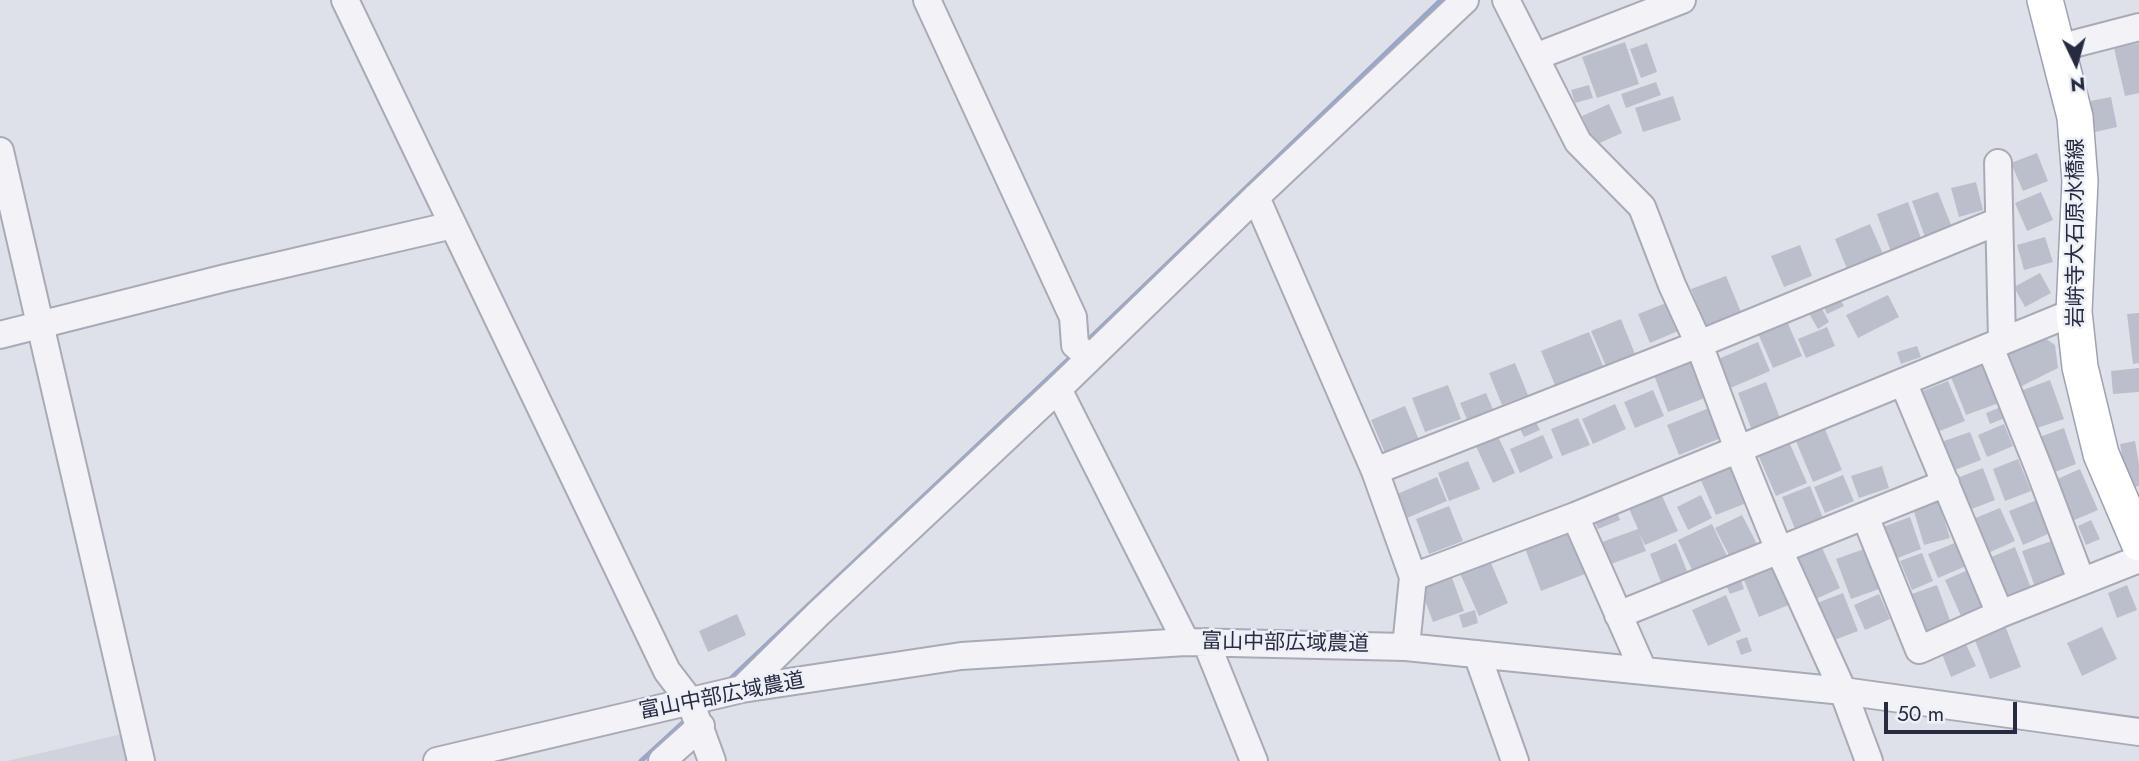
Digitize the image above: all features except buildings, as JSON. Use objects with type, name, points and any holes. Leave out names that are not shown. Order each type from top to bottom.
[{"type":"main road","name":"岩峅寺大石原水橋線","points":[[2045,0],[2075,117],[2080,181],[2074,312],[2080,367],[2101,454],[2139,542]]},
{"type":"street","points":[[345,0],[667,671],[690,701],[712,761]]},
{"type":"street","points":[[926,0],[1073,317],[1075,345],[1090,358]]},
{"type":"street","points":[[742,690],[819,613],[1465,0]]},
{"type":"street","points":[[1506,0],[1578,142],[1642,207],[1672,285],[1699,344],[1779,551],[1843,691],[1869,761]]},
{"type":"street","points":[[1535,57],[1682,0]]},
{"type":"street","points":[[2058,48],[2139,27]]},
{"type":"street","points":[[0,151],[141,761]]},
{"type":"street","points":[[1998,163],[1996,344],[2081,580]]},
{"type":"street","points":[[1256,197],[1375,471],[1413,578],[1406,647]]},
{"type":"street","points":[[1375,471],[1699,344],[1999,222]]},
{"type":"street","points":[[0,335],[225,278],[453,225]]},
{"type":"street","points":[[1413,578],[1575,516],[2074,312]]},
{"type":"street","points":[[1903,382],[2000,614]]},
{"type":"street","points":[[1058,389],[1196,642],[1254,761]]},
{"type":"street","points":[[1618,615],[1946,483]]},
{"type":"street","points":[[1575,516],[1643,670]]},
{"type":"street","points":[[1865,516],[1919,650],[2081,580],[2139,559]]},
{"type":"street","name":"富山中部広域農道","points":[[437,761],[742,690],[961,656],[1196,642],[1406,647],[1843,691],[2139,732]]},
{"type":"street","points":[[1477,654],[1515,761]]},
{"type":"street","points":[[662,761],[701,726]]},
{"type":"shaded area","points":[[126,733],[133,761],[7,761]]},
{"type":"waterway","points":[[1085,343],[1441,0]]},
{"type":"waterway","points":[[727,682],[1073,355]]},
{"type":"waterway","points":[[641,761],[689,717]]}]
